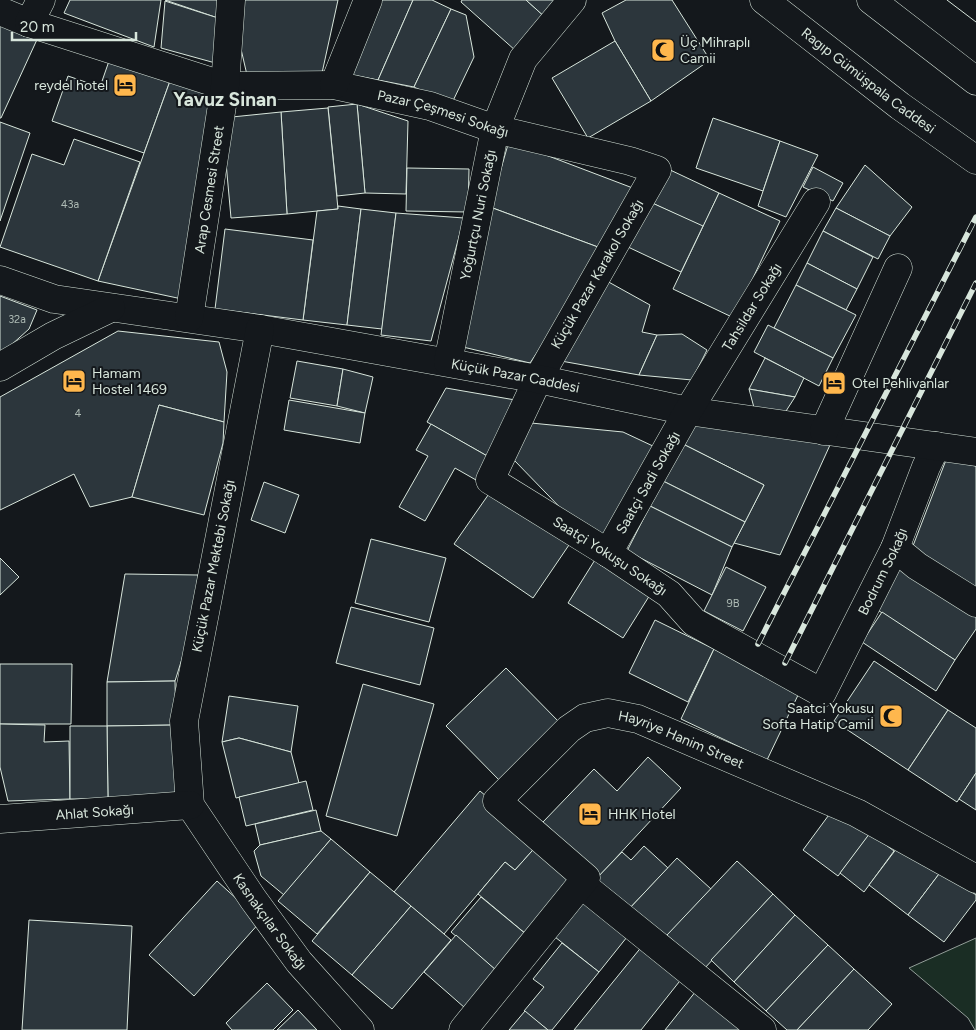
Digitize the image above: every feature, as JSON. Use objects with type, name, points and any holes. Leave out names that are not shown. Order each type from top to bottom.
[{"type":"street","name":"Arap Cesmesi Street","points":[[189,318],[225,86],[231,0]]},
{"type":"street","points":[[334,85],[368,0]]},
{"type":"street","name":"Yoğurtçu Nuri Sokağı","points":[[448,362],[495,128],[523,59],[572,0]]},
{"type":"street","name":"Ragıp Gümüşpala Caddesi","points":[[764,0],[900,106],[976,160]]},
{"type":"street","points":[[871,0],[976,81]]},
{"type":"street","name":"Pazar Çeşmesi Sokağı","points":[[0,11],[35,12],[225,86],[334,85],[430,106],[495,128],[630,161],[657,170]]},
{"type":"street","name":"Küçük Pazar Karakol Sokağı","points":[[538,379],[657,170]]},
{"type":"street","name":"Tahsildar Sokağı","points":[[688,411],[816,202]]},
{"type":"street","points":[[824,431],[898,268]]},
{"type":"street","name":"Küçük Pazar Caddesi","points":[[0,280],[54,299],[260,329],[448,362],[688,411],[976,452]]},
{"type":"street","points":[[0,367],[53,336],[112,308]]},
{"type":"street","name":"Küçük Pazar Mektebi Sokağı","points":[[190,805],[184,721],[260,329]]},
{"type":"street","name":"Saatçi Yokuşu Sokağı","points":[[538,379],[490,480],[608,553],[669,594],[694,622],[822,693]]},
{"type":"street","name":"Saatçi Sadi Sokağı","points":[[608,553],[688,411]]},
{"type":"street","name":"Bodrum Sokağı","points":[[822,693],[895,548],[926,466],[936,446]]},
{"type":"street","points":[[895,548],[917,566],[976,604]]},
{"type":"street","name":"Hayriye Hanim Street","points":[[581,884],[586,878],[497,800],[569,728],[585,718],[608,713],[638,719],[857,812],[976,879]]},
{"type":"street","name":"Ahlat Sokağı","points":[[0,819],[190,805]]},
{"type":"street","name":"Kasnakçılar Sokağı","points":[[190,805],[298,962],[360,1030]]},
{"type":"street","points":[[463,1030],[581,884],[762,1030]]},
{"type":"green space","points":[[976,938],[975,1030],[968,1018],[909,968]]},
{"type":"building","points":[[70,0],[161,0],[154,47],[64,13]]},
{"type":"building","points":[[165,0],[222,0],[218,18]]},
{"type":"building","points":[[240,0],[338,0],[322,73],[247,75],[235,23]]},
{"type":"building","points":[[376,0],[413,0],[378,80],[352,75]]},
{"type":"building","points":[[413,0],[432,0],[451,9],[414,87],[378,80]]},
{"type":"building","points":[[462,0],[526,0],[546,18],[516,51],[461,2]]},
{"type":"building","points":[[526,0],[563,0],[546,18]]},
{"type":"building","name":"Üç Mihraplı Camii","points":[[626,0],[672,0],[710,60],[651,101],[615,41],[602,13]]},
{"type":"building","points":[[165,1],[218,18],[219,64],[161,48]]},
{"type":"building","points":[[451,9],[466,15],[474,57],[451,105],[414,87]]},
{"type":"building","points":[[0,14],[40,33],[1,118],[0,118]]},
{"type":"building","points":[[615,41],[651,101],[588,138],[552,78]]},
{"type":"building","points":[[109,61],[170,81],[144,153],[52,121],[68,76],[100,87]]},
{"type":"building","points":[[170,81],[222,100],[182,299],[98,281]]},
{"type":"building","points":[[357,104],[408,121],[406,194],[365,193]]},
{"type":"building","points":[[357,104],[365,193],[337,196],[328,107]]},
{"type":"building","points":[[328,108],[338,209],[287,214],[281,112]]},
{"type":"building","points":[[281,112],[287,214],[231,218],[222,118]]},
{"type":"building","points":[[713,118],[780,141],[763,191],[696,168]]},
{"type":"building","points":[[0,122],[30,133],[0,221]]},
{"type":"building","points":[[74,139],[140,162],[98,281],[0,247],[32,154],[64,165]]},
{"type":"building","points":[[509,141],[638,190],[606,250],[490,207]]},
{"type":"building","points":[[780,141],[818,155],[786,217],[758,206]]},
{"type":"building","points":[[865,165],[912,207],[890,236],[836,208]]},
{"type":"building","points":[[813,167],[843,183],[833,201],[803,187]]},
{"type":"building","points":[[407,168],[469,169],[468,212],[406,211]]},
{"type":"building","points":[[666,168],[719,193],[703,227],[650,202]]},
{"type":"building","points":[[719,193],[780,221],[734,318],[673,289]]},
{"type":"building","points":[[650,202],[703,226],[681,272],[628,247]]},
{"type":"building","points":[[338,206],[361,209],[347,325],[303,320],[317,211],[338,209]]},
{"type":"building","points":[[490,207],[606,250],[530,363],[463,347]]},
{"type":"building","points":[[836,208],[890,236],[878,259],[823,231]]},
{"type":"building","points":[[361,209],[396,213],[382,329],[347,325]]},
{"type":"building","points":[[396,213],[464,218],[431,341],[381,335]]},
{"type":"building","points":[[225,229],[313,240],[303,320],[215,309]]},
{"type":"building","points":[[823,231],[873,257],[857,289],[807,263]]},
{"type":"building","points":[[807,263],[857,289],[846,310],[796,285]]},
{"type":"building","points":[[605,280],[650,305],[642,332],[657,335],[639,375],[561,361]]},
{"type":"building","points":[[796,285],[856,315],[833,358],[774,328]]},
{"type":"building","points":[[0,296],[37,310],[29,329],[0,355]]},
{"type":"building","points":[[768,325],[833,358],[819,386],[754,352]]},
{"type":"building","points":[[118,331],[219,342],[227,372],[224,422],[159,405],[132,497],[90,507],[74,474],[0,510],[0,397]]},
{"type":"building","points":[[682,334],[707,350],[692,380],[639,375],[657,335]]},
{"type":"building","points":[[765,358],[804,378],[795,397],[749,389]]},
{"type":"building","points":[[297,361],[343,369],[337,406],[290,398]]},
{"type":"building","points":[[343,369],[373,377],[365,413],[337,406]]},
{"type":"building","points":[[446,388],[521,401],[489,457],[427,422]]},
{"type":"building","points":[[749,389],[795,397],[779,422],[756,415]]},
{"type":"building","points":[[289,400],[365,413],[360,443],[284,430]]},
{"type":"building","points":[[159,405],[224,422],[223,443],[204,515],[132,497]]},
{"type":"building","points":[[695,419],[830,445],[780,555],[734,543],[764,485],[683,444]]},
{"type":"building","points":[[531,423],[623,432],[655,447],[612,541],[578,526],[514,460]]},
{"type":"building","points":[[431,424],[489,457],[476,480],[455,468],[425,521],[399,507],[428,456],[416,450]]},
{"type":"building","points":[[683,444],[764,485],[745,522],[663,481]]},
{"type":"building","points":[[946,460],[976,466],[976,595],[911,551]]},
{"type":"building","points":[[663,481],[745,522],[732,547],[650,506]]},
{"type":"building","points":[[264,482],[299,495],[285,533],[251,520]]},
{"type":"building","points":[[493,488],[571,542],[533,598],[454,544]]},
{"type":"building","points":[[650,506],[732,547],[712,595],[627,551]]},
{"type":"building","points":[[371,539],[446,558],[429,622],[355,603]]},
{"type":"building","points":[[598,555],[653,590],[623,638],[568,603]]},
{"type":"building","points":[[0,558],[19,577],[0,595]]},
{"type":"building","points":[[901,564],[976,614],[976,629],[955,660],[873,607]]},
{"type":"building","points":[[726,567],[766,587],[743,631],[704,611]]},
{"type":"building","points":[[125,574],[198,575],[192,627],[175,681],[107,682]]},
{"type":"building","points":[[351,607],[434,628],[420,685],[336,663]]},
{"type":"building","points":[[882,612],[955,660],[936,691],[862,642]]},
{"type":"building","points":[[655,620],[714,649],[688,702],[629,673]]},
{"type":"building","points":[[714,649],[800,691],[767,760],[681,719]]},
{"type":"building","name":"Saatci Yokusu Softa Hatip Camiİ","points":[[874,661],[948,710],[908,770],[834,721]]},
{"type":"building","points":[[0,664],[72,664],[71,724],[0,724]]},
{"type":"building","points":[[506,668],[561,724],[501,782],[446,726]]},
{"type":"building","points":[[175,681],[176,725],[107,726],[107,682]]},
{"type":"building","points":[[363,684],[434,704],[397,836],[326,816]]},
{"type":"building","points":[[229,696],[298,706],[291,752],[239,738],[222,742]]},
{"type":"building","points":[[948,710],[976,728],[976,773],[957,802],[908,770]]},
{"type":"building","points":[[0,724],[45,725],[44,742],[69,741],[70,799],[8,801],[0,767]]},
{"type":"building","points":[[176,725],[177,798],[108,799],[107,726]]},
{"type":"building","points":[[70,726],[107,726],[108,799],[70,799]]},
{"type":"building","points":[[239,738],[291,752],[299,783],[236,798],[222,742]]},
{"type":"building","points":[[648,757],[681,788],[600,875],[543,822],[594,769],[617,791]]},
{"type":"building","points":[[976,773],[976,810],[959,799]]},
{"type":"building","points":[[306,781],[313,810],[246,826],[239,797]]},
{"type":"building","points":[[480,791],[540,842],[515,870],[505,862],[444,934],[394,892]]},
{"type":"building","points":[[834,808],[869,835],[838,876],[803,850]]},
{"type":"building","points":[[316,810],[321,831],[260,845],[255,824]]},
{"type":"building","points":[[321,831],[331,839],[284,895],[261,876],[254,851],[260,845]]},
{"type":"building","points":[[870,833],[894,851],[864,892],[840,873]]},
{"type":"building","points":[[331,839],[370,872],[317,934],[278,901]]},
{"type":"building","points":[[903,840],[942,870],[908,915],[869,885]]},
{"type":"building","points":[[540,842],[579,875],[532,939],[478,894],[505,862],[515,870]]},
{"type":"building","points":[[644,846],[668,868],[626,912],[593,882],[622,852],[631,860]]},
{"type":"building","points":[[677,858],[711,889],[663,940],[629,909]]},
{"type":"building","points":[[737,861],[773,894],[704,969],[667,935]]},
{"type":"building","points":[[942,870],[976,895],[976,900],[944,942],[908,915]]},
{"type":"building","points":[[370,872],[411,906],[352,975],[312,941]]},
{"type":"building","points":[[217,881],[261,921],[194,996],[149,955]]},
{"type":"building","points":[[773,894],[795,915],[734,982],[711,960]]},
{"type":"building","points":[[481,897],[527,935],[497,971],[451,932]]},
{"type":"building","points":[[588,897],[631,932],[599,972],[555,937]]},
{"type":"building","points":[[411,906],[451,940],[392,1009],[352,975]]},
{"type":"building","points":[[795,915],[828,945],[766,1011],[734,982]]},
{"type":"building","points":[[29,920],[132,926],[127,1030],[22,1030]]},
{"type":"building","points":[[456,935],[497,971],[465,1008],[424,972]]},
{"type":"building","points":[[562,943],[599,972],[552,1030],[548,1030],[524,1011],[544,987],[533,979]]},
{"type":"building","points":[[643,945],[683,977],[641,1030],[574,1030]]},
{"type":"building","points":[[828,945],[854,969],[797,1030],[787,1030],[766,1011]]},
{"type":"building","points":[[854,969],[892,1004],[868,1030],[797,1030]]},
{"type":"building","points":[[267,983],[293,1010],[273,1030],[232,1030],[226,1023]]},
{"type":"building","points":[[696,991],[746,1030],[665,1030]]},
{"type":"building","points":[[298,1010],[317,1030],[277,1030]]},
{"type":"building","points":[[525,1011],[548,1030],[509,1030]]},
{"type":"tram line","points":[[947,0],[976,22]]},
{"type":"railway","points":[[758,644],[976,217]]},
{"type":"railway","points":[[785,663],[976,283]]},
{"type":"place","name":"Üç Mihraplı Camii","points":[[663,50]]},
{"type":"place","name":"reydel hotel","points":[[125,85]]},
{"type":"place","name":"Hamam Hostel 1469","points":[[74,381]]},
{"type":"place","name":"Otel Pehlivanlar","points":[[834,383]]},
{"type":"place","name":"Saatci Yokusu Softa Hatip Camiİ","points":[[891,716]]},
{"type":"place","name":"HHK Hotel","points":[[590,814]]},
{"type":"district","name":"Yavuz Sinan","points":[[225,99]]}]
